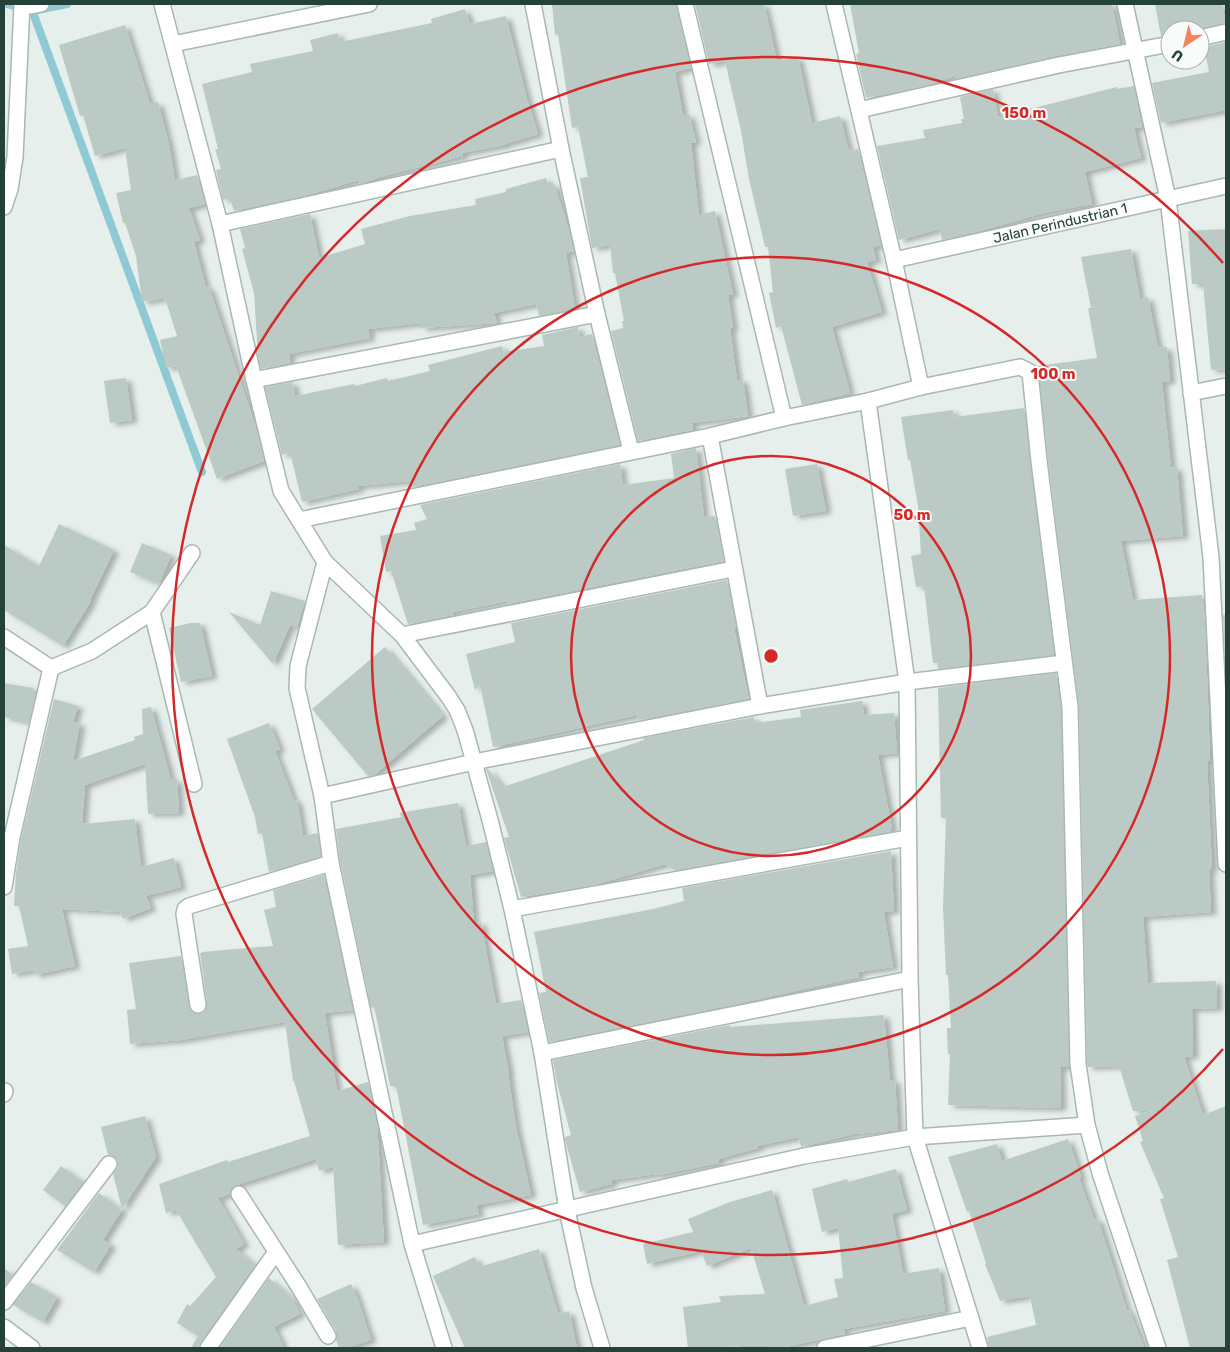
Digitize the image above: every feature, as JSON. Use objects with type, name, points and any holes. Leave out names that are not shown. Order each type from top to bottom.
[{"type":"street","points":[[4,207],[10,189],[15,157],[22,4],[31,6],[41,4]]},
{"type":"street","points":[[162,4],[220,224],[254,380],[281,491],[325,562],[402,635],[448,696],[457,710],[465,730],[512,909],[542,1052],[567,1210],[584,1288],[602,1348]]},
{"type":"street","points":[[173,44],[369,4]]},
{"type":"street","points":[[533,4],[561,150],[597,314],[631,451]]},
{"type":"street","points":[[685,4],[784,418]]},
{"type":"street","points":[[834,4],[894,260],[921,387]]},
{"type":"street","points":[[1125,4],[1168,199],[1211,558],[1226,864]]},
{"type":"street","points":[[1210,36],[1226,32]]},
{"type":"street","points":[[859,110],[1059,65],[1160,46]]},
{"type":"street","points":[[220,224],[561,150]]},
{"type":"street","name":"Jalan Perindustrian 1","points":[[894,260],[1226,186]]},
{"type":"street","points":[[254,380],[597,314]]},
{"type":"street","points":[[299,520],[710,436],[784,418],[868,402],[921,387],[1020,368],[1030,372],[1039,461],[1070,707],[1078,1064],[1087,1125],[1100,1173],[1158,1348]]},
{"type":"street","points":[[1191,393],[1226,386]]},
{"type":"street","points":[[868,402],[907,682],[910,979],[915,1137],[980,1348]]},
{"type":"street","points":[[710,436],[760,706]]},
{"type":"street","points":[[51,668],[92,651],[152,612],[192,553]]},
{"type":"street","points":[[1211,558],[1226,555]]},
{"type":"street","points":[[325,562],[298,666],[297,688],[322,796],[331,863],[412,1244],[444,1348]]},
{"type":"street","points":[[402,635],[734,569]]},
{"type":"street","points":[[152,612],[194,784]]},
{"type":"street","points":[[4,637],[51,668]]},
{"type":"street","points":[[322,796],[474,762],[760,706],[907,682],[1064,663]]},
{"type":"street","points":[[4,887],[12,837],[51,668]]},
{"type":"street","points":[[512,909],[908,838]]},
{"type":"street","points":[[198,1005],[184,914],[185,909],[189,906],[331,863]]},
{"type":"street","points":[[542,1052],[910,979]]},
{"type":"street","points":[[412,1244],[804,1156],[915,1137],[1087,1125]]},
{"type":"street","points":[[4,1302],[109,1164]]},
{"type":"street","points":[[239,1194],[328,1336]]},
{"type":"street","points":[[208,1348],[276,1252]]},
{"type":"street","points":[[826,1348],[971,1318]]},
{"type":"street","points":[[4,1327],[32,1348]]},
{"type":"building","points":[[552,4],[676,4],[691,68],[675,72],[683,116],[689,114],[696,142],[691,143],[699,215],[715,211],[733,294],[728,295],[737,380],[743,380],[748,416],[692,423],[693,430],[638,441],[611,331],[623,328],[622,321],[624,321],[615,273],[613,273],[610,245],[592,248],[580,178],[588,177],[578,127],[572,128],[558,34],[555,35]]},
{"type":"building","points":[[695,4],[764,4],[777,61],[798,57],[812,123],[840,116],[849,151],[858,149],[881,245],[873,247],[876,260],[867,262],[882,312],[832,327],[850,393],[802,405],[781,326],[776,328],[769,293],[773,292],[768,247],[765,247],[749,179],[741,131],[725,61],[709,64]]},
{"type":"building","points":[[850,4],[1112,4],[1120,44],[956,79],[955,76],[925,86],[866,98],[856,54],[859,53]]},
{"type":"building","points":[[1155,4],[1222,4],[1226,23],[1210,27],[1210,20],[1160,20],[1160,31]]},
{"type":"building","points":[[465,9],[470,24],[506,16],[538,134],[499,146],[462,153],[463,156],[380,177],[360,184],[359,180],[307,195],[234,211],[230,198],[223,200],[216,170],[221,169],[215,149],[218,149],[202,84],[252,72],[250,64],[313,51],[310,40],[338,33],[340,42],[432,23],[431,19]]},
{"type":"building","points":[[125,25],[150,104],[158,102],[169,145],[175,180],[197,175],[205,204],[189,208],[200,240],[194,242],[206,288],[209,287],[256,428],[264,461],[217,479],[176,366],[166,368],[160,340],[177,336],[165,298],[142,302],[136,256],[125,223],[123,223],[116,193],[131,190],[125,148],[95,156],[83,115],[80,116],[59,45]]},
{"type":"building","points":[[1226,42],[1226,110],[1161,123],[1152,83],[1209,72],[1210,46]]},
{"type":"building","points":[[1134,86],[1142,127],[1134,128],[1141,158],[1085,172],[1092,204],[1044,213],[942,240],[940,229],[899,240],[877,146],[925,138],[923,130],[962,123],[961,119],[964,119],[960,97],[993,89],[998,117],[1117,87],[1117,89]]},
{"type":"building","points":[[546,178],[548,185],[554,184],[574,251],[566,253],[575,309],[539,316],[536,304],[494,313],[497,323],[421,328],[421,323],[368,329],[370,338],[289,354],[290,363],[261,369],[258,356],[254,293],[242,249],[245,248],[240,229],[310,214],[319,258],[365,244],[361,229],[410,216],[476,205],[475,199],[506,192],[506,189]]},
{"type":"building","points":[[1226,229],[1226,369],[1211,370],[1203,284],[1192,284],[1188,231]]},
{"type":"building","points":[[1131,249],[1140,299],[1148,297],[1158,348],[1167,347],[1170,381],[1162,382],[1171,468],[1177,467],[1183,536],[1121,541],[1133,600],[1202,595],[1205,617],[1210,760],[1207,761],[1212,869],[1209,869],[1211,912],[1143,917],[1148,983],[1216,981],[1217,1008],[1192,1009],[1193,1056],[1184,1057],[1203,1115],[1226,1106],[1226,1348],[1190,1348],[1167,1260],[1178,1257],[1160,1199],[1164,1198],[1140,1142],[1143,1141],[1135,1116],[1150,1111],[1133,1111],[1119,1066],[1088,1067],[1087,1063],[1079,707],[1038,366],[1097,358],[1088,308],[1091,308],[1081,257]]},
{"type":"building","points":[[578,327],[580,337],[592,334],[620,445],[412,487],[410,481],[358,486],[359,489],[302,502],[290,452],[282,455],[265,387],[293,382],[295,396],[354,384],[355,386],[387,378],[388,381],[430,371],[428,365],[502,346],[504,352],[544,346],[542,335]]},
{"type":"building","points":[[126,378],[132,420],[110,423],[104,381]]},
{"type":"building","points":[[1024,408],[1054,655],[938,669],[938,663],[933,663],[924,586],[916,587],[911,556],[921,554],[918,506],[901,417],[953,410],[954,417]]},
{"type":"building","points":[[696,448],[704,517],[715,516],[724,561],[507,604],[507,601],[453,612],[454,615],[408,624],[391,571],[386,572],[380,536],[416,530],[414,523],[427,519],[420,505],[620,464],[623,485],[674,478],[671,454]]},
{"type":"building","points":[[817,464],[826,511],[793,516],[785,469]]},
{"type":"building","points":[[59,524],[114,550],[91,601],[63,646],[4,610],[4,545],[39,566]]},
{"type":"building","points":[[142,543],[171,555],[159,584],[130,572]]},
{"type":"building","points":[[727,580],[736,628],[734,629],[749,699],[638,720],[637,715],[493,747],[480,685],[475,690],[466,654],[515,642],[511,623]]},
{"type":"building","points":[[271,591],[305,601],[297,627],[290,625],[273,664],[229,612],[260,625]]},
{"type":"building","points":[[1223,615],[1226,615],[1226,677]]},
{"type":"building","points":[[200,623],[212,676],[181,682],[169,628]]},
{"type":"building","points":[[385,647],[443,716],[374,775],[368,776],[312,709]]},
{"type":"building","points":[[1056,673],[1061,708],[1069,1067],[1060,1067],[1061,1108],[948,1105],[950,1054],[948,1054],[947,1028],[951,1028],[943,907],[946,818],[941,818],[938,688]]},
{"type":"building","points":[[4,683],[33,688],[33,693],[36,693],[29,722],[4,717]]},
{"type":"building","points":[[54,699],[78,706],[73,722],[80,724],[73,761],[135,740],[134,737],[143,734],[142,709],[151,707],[171,780],[177,779],[179,813],[148,814],[145,764],[85,785],[82,824],[135,819],[141,867],[174,858],[181,887],[146,896],[151,908],[123,919],[120,912],[62,909],[75,966],[35,975],[34,970],[12,974],[8,949],[28,946],[19,906],[14,906],[16,873],[21,839]]},
{"type":"building","points":[[862,701],[864,715],[894,713],[897,753],[878,755],[891,832],[675,870],[665,864],[594,885],[521,897],[504,838],[509,837],[486,769],[503,787],[644,740],[643,738],[754,717],[755,723],[801,717],[800,710]]},
{"type":"building","points":[[269,723],[280,749],[275,751],[294,801],[297,800],[302,836],[318,833],[321,856],[269,872],[262,833],[258,834],[255,817],[227,739]]},
{"type":"building","points":[[458,803],[466,846],[486,842],[493,871],[470,875],[474,924],[481,922],[496,1004],[521,1000],[528,1032],[502,1036],[516,1127],[531,1195],[477,1205],[479,1214],[423,1225],[396,1086],[390,1086],[374,1007],[371,1008],[340,861],[336,829],[402,817],[399,813]]},
{"type":"building","points":[[891,851],[894,911],[884,912],[893,967],[858,972],[859,977],[727,1006],[549,1042],[539,993],[546,992],[534,932],[653,909],[684,901],[682,888]]},
{"type":"building","points":[[324,875],[353,1010],[325,1013],[337,1091],[368,1082],[377,1122],[384,1242],[338,1245],[333,1167],[319,1171],[316,1159],[234,1186],[230,1194],[218,1198],[244,1244],[236,1249],[255,1265],[200,1343],[199,1348],[191,1348],[198,1336],[177,1323],[187,1304],[190,1306],[216,1277],[176,1210],[166,1213],[159,1184],[227,1160],[228,1162],[310,1136],[293,1081],[285,1022],[181,1040],[130,1044],[127,1010],[136,1009],[129,963],[181,956],[189,1007],[195,1014],[203,1013],[207,1004],[200,953],[273,946],[264,910],[276,907],[273,890]]},
{"type":"building","points":[[884,1015],[890,1080],[895,1080],[898,1130],[854,1134],[801,1147],[799,1137],[757,1146],[758,1148],[718,1159],[719,1163],[658,1175],[611,1180],[612,1184],[580,1192],[565,1140],[565,1137],[571,1135],[556,1079],[553,1060],[730,1025],[730,1027]]},
{"type":"building","points":[[145,1116],[156,1157],[122,1209],[113,1174],[118,1166],[118,1161],[114,1156],[108,1155],[101,1127]]},
{"type":"building","points":[[1068,1139],[1094,1220],[1098,1219],[1127,1311],[1129,1310],[1144,1348],[989,1348],[987,1337],[1036,1325],[1030,1296],[1000,1301],[985,1264],[969,1211],[967,1212],[948,1157],[997,1144],[1002,1161]]},
{"type":"building","points":[[61,1166],[83,1182],[65,1206],[43,1190]]},
{"type":"building","points":[[896,1169],[907,1210],[892,1214],[903,1274],[939,1268],[945,1311],[844,1329],[845,1334],[781,1348],[772,1348],[771,1345],[688,1348],[683,1307],[721,1302],[719,1296],[765,1294],[751,1248],[707,1266],[701,1251],[647,1264],[643,1244],[693,1232],[688,1219],[730,1202],[772,1190],[804,1306],[838,1297],[834,1279],[843,1278],[838,1228],[822,1232],[812,1189],[847,1179],[848,1182]]},
{"type":"building","points":[[99,1193],[122,1210],[103,1240],[111,1245],[94,1272],[57,1250]]},
{"type":"building","points":[[539,1249],[558,1314],[569,1311],[577,1348],[465,1348],[433,1276],[475,1257],[479,1267]]},
{"type":"building","points":[[4,1268],[13,1275],[4,1287]]},
{"type":"building","points":[[269,1278],[292,1298],[300,1314],[274,1327],[284,1348],[219,1348]]},
{"type":"building","points":[[31,1282],[57,1297],[43,1322],[13,1305]]},
{"type":"building","points":[[351,1284],[371,1340],[347,1348],[339,1348],[336,1340],[336,1331],[317,1299]]},
{"type":"waterway","points":[[7,4],[24,8]]},
{"type":"waterway","points":[[37,10],[67,4]]},
{"type":"waterway","points":[[32,10],[202,472]]}]
